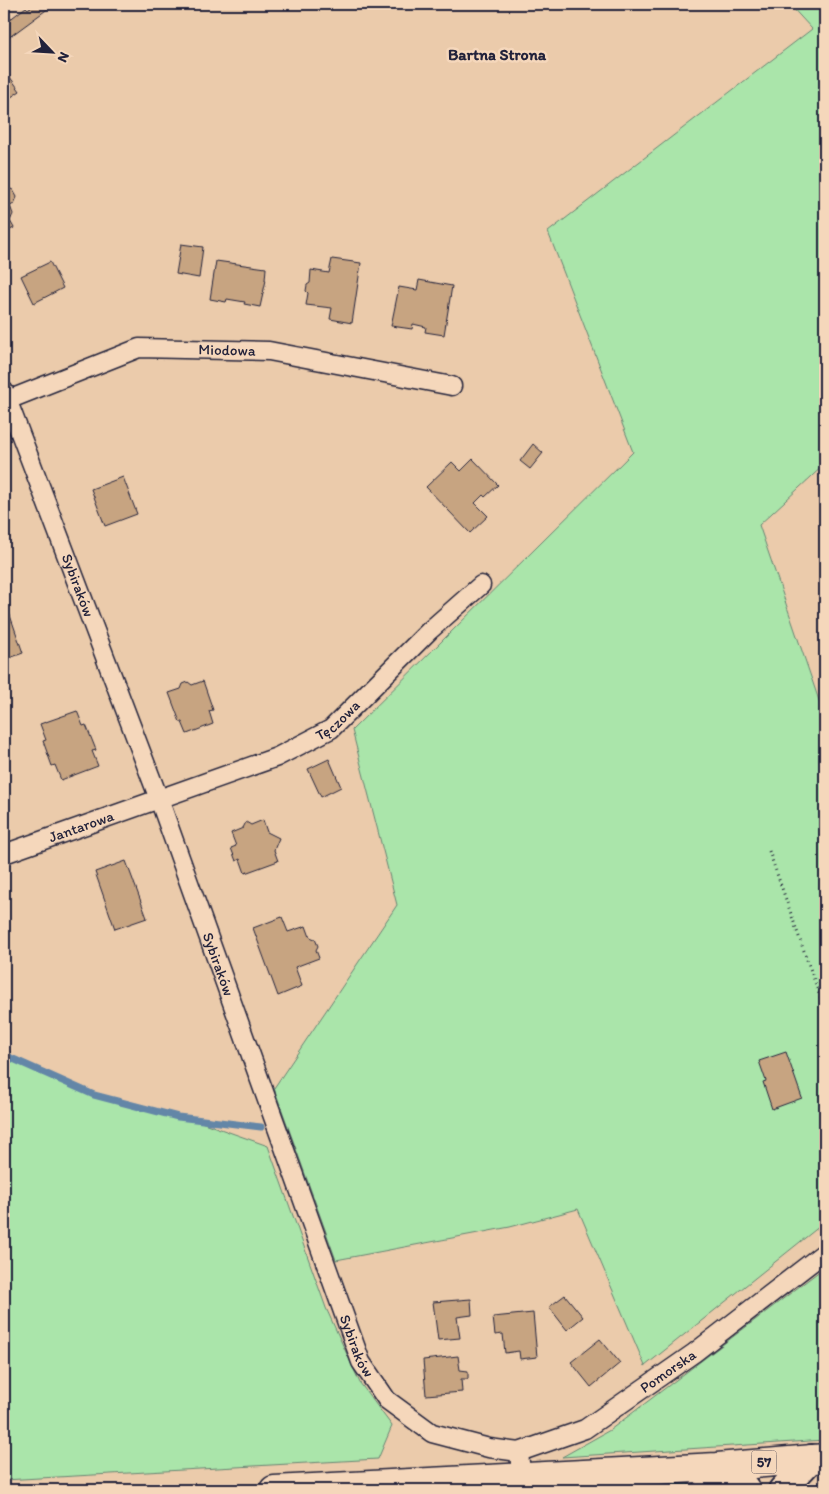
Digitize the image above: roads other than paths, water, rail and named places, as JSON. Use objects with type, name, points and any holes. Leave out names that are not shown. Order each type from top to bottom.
[{"type":"main road","name":"57","points":[[274,1490],[521,1464],[572,1474],[712,1478],[818,1458]]},
{"type":"main road","points":[[782,1490],[818,1458]]},
{"type":"main road","points":[[572,1474],[607,1490]]},
{"type":"main road","points":[[712,1478],[745,1487],[747,1490]]},
{"type":"street","name":"Miodowa","points":[[6,395],[138,348],[269,351],[452,386]]},
{"type":"street","name":"Sybiraków","points":[[6,395],[159,799],[361,1362],[387,1400],[432,1433],[489,1448],[521,1464]]},
{"type":"street","name":"Tęczowa","points":[[159,799],[277,757],[332,729],[430,631],[481,585]]},
{"type":"street","name":"Jantarowa","points":[[4,854],[159,799]]},
{"type":"street","name":"Pomorska","points":[[521,1464],[586,1429],[694,1353],[825,1252]]},
{"type":"waterway","points":[[4,1053],[11,1058],[94,1095],[178,1117],[261,1127]]},
{"type":"district","name":"Bartna Strona","points":[[497,54]]}]
